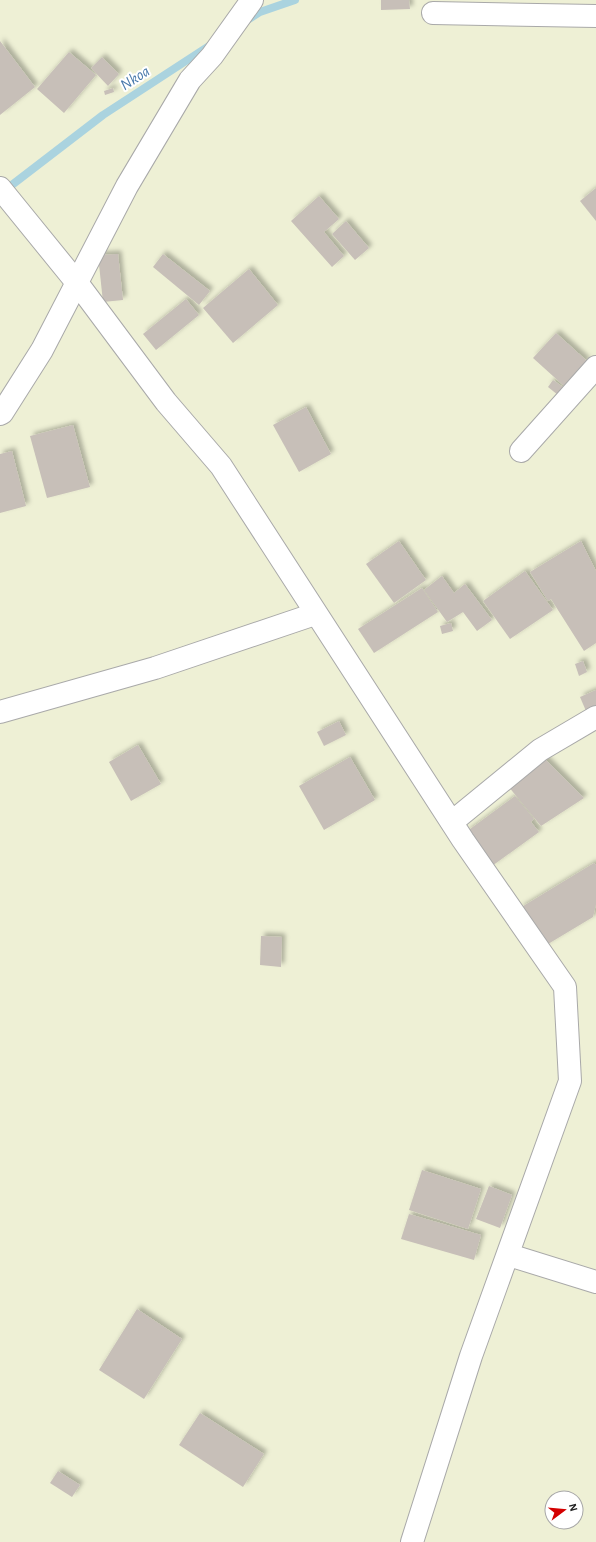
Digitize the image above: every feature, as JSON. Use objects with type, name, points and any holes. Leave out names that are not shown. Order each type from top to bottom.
[{"type":"street","points":[[0,414],[42,350],[78,284],[127,186],[190,80],[212,56],[252,0]]},
{"type":"street","points":[[433,13],[596,16]]},
{"type":"street","points":[[0,188],[78,284],[166,402],[221,466],[315,614],[452,822],[565,987],[570,1081],[509,1255],[471,1356],[412,1542]]},
{"type":"street","points":[[521,451],[596,367]]},
{"type":"street","points":[[0,712],[155,668],[315,614]]},
{"type":"street","points":[[452,822],[540,750],[596,717]]},
{"type":"street","points":[[509,1255],[596,1282]]},
{"type":"green space","points":[[0,0],[596,0],[596,1542],[0,1542]]},
{"type":"building","points":[[381,0],[409,0],[410,9],[381,10]]},
{"type":"building","points":[[0,41],[35,87],[0,115]]},
{"type":"building","points":[[69,52],[96,75],[64,113],[37,89]]},
{"type":"building","points":[[102,57],[119,74],[108,86],[91,68]]},
{"type":"building","points":[[113,88],[114,92],[105,95],[104,91]]},
{"type":"building","points":[[596,188],[596,221],[580,201]]},
{"type":"building","points":[[319,196],[339,219],[324,232],[344,256],[332,267],[291,221]]},
{"type":"building","points":[[346,221],[369,248],[355,260],[332,234]]},
{"type":"building","points":[[118,254],[123,300],[103,302],[98,255]]},
{"type":"building","points":[[163,254],[210,291],[199,305],[153,267]]},
{"type":"building","points":[[249,269],[278,305],[233,343],[203,308]]},
{"type":"building","points":[[186,299],[199,315],[156,350],[143,334]]},
{"type":"building","points":[[556,333],[587,361],[564,386],[533,358]]},
{"type":"building","points":[[553,380],[563,387],[558,395],[548,387]]},
{"type":"building","points":[[306,407],[331,454],[299,472],[273,425]]},
{"type":"building","points":[[73,425],[90,487],[47,498],[30,436]]},
{"type":"building","points":[[12,451],[26,506],[0,513],[0,454]]},
{"type":"building","points":[[399,541],[426,580],[394,603],[366,564]]},
{"type":"building","points":[[581,541],[596,571],[596,643],[584,651],[551,599],[548,601],[530,572]]},
{"type":"building","points":[[525,571],[553,610],[510,639],[483,601]]},
{"type":"building","points":[[442,576],[454,593],[465,584],[492,620],[477,631],[463,612],[447,622],[424,590]]},
{"type":"building","points":[[422,588],[438,612],[374,653],[358,629]]},
{"type":"building","points":[[451,623],[453,631],[442,634],[440,626]]},
{"type":"building","points":[[583,661],[587,672],[579,676],[575,664]]},
{"type":"building","points":[[596,690],[596,714],[589,718],[580,697]]},
{"type":"building","points":[[339,721],[346,735],[324,746],[317,732]]},
{"type":"building","points":[[138,745],[161,784],[131,801],[109,762]]},
{"type":"building","points":[[542,756],[584,798],[541,826],[508,786]]},
{"type":"building","points":[[350,757],[375,800],[324,830],[299,786]]},
{"type":"building","points":[[515,796],[534,819],[531,822],[539,832],[492,866],[466,832]]},
{"type":"building","points":[[594,863],[596,865],[596,904],[593,917],[543,947],[520,908]]},
{"type":"building","points":[[261,936],[282,937],[281,967],[260,965]]},
{"type":"building","points":[[422,1170],[481,1189],[468,1229],[409,1210]]},
{"type":"building","points":[[489,1186],[512,1195],[500,1228],[476,1219]]},
{"type":"building","points":[[409,1214],[481,1235],[474,1260],[401,1239]]},
{"type":"building","points":[[137,1309],[182,1339],[144,1399],[99,1370]]},
{"type":"building","points":[[200,1413],[264,1454],[243,1487],[179,1445]]},
{"type":"building","points":[[58,1471],[80,1485],[72,1497],[50,1483]]},
{"type":"waterway","name":"Nkoa","points":[[246,21],[260,12],[295,0]]},
{"type":"waterway","name":"Nkoa","points":[[4,191],[103,115],[212,44]]}]
